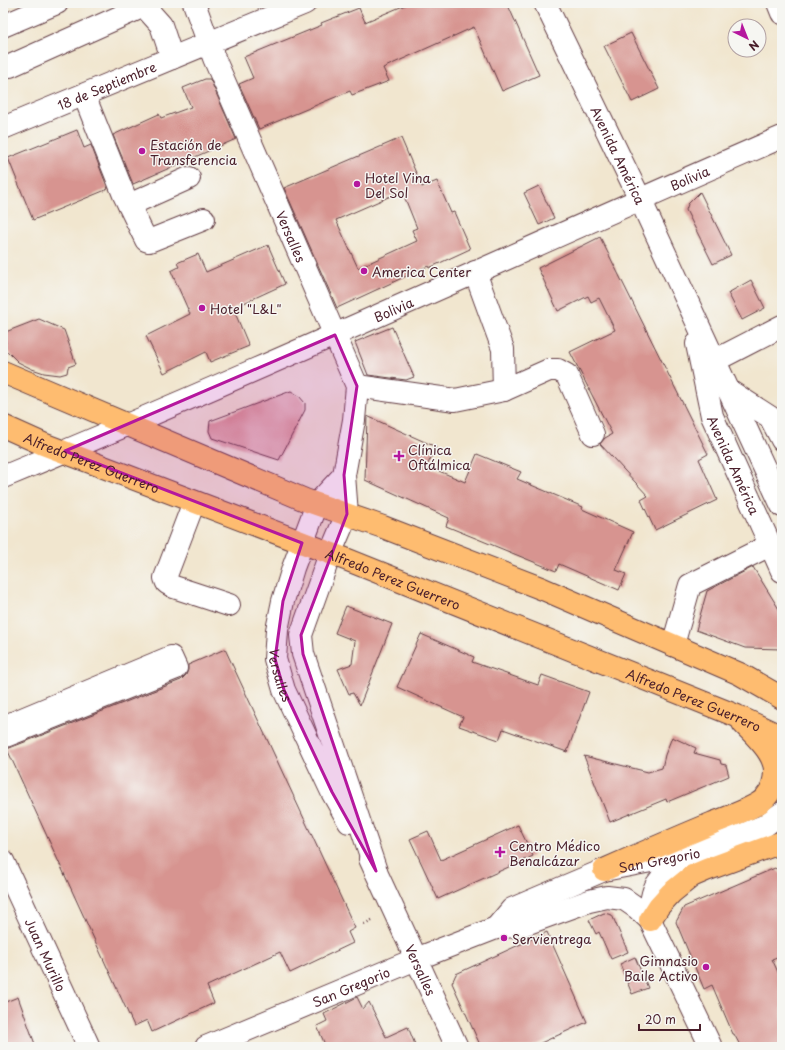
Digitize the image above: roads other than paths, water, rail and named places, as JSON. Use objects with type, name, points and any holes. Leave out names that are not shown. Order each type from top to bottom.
[{"type":"main road","points":[[3,372],[317,504],[347,514],[543,589],[740,674],[782,698]]},
{"type":"main road","name":"Alfredo Perez Guerrero","points":[[3,426],[43,444],[330,554],[737,716],[782,737]]},
{"type":"main road","points":[[740,674],[782,680]]},
{"type":"main road","points":[[604,870],[732,815],[765,799],[774,782],[774,764],[764,747],[737,716]]},
{"type":"main road","points":[[650,920],[659,906],[671,893],[692,876],[782,842]]},
{"type":"street","points":[[3,26],[57,3]]},
{"type":"street","name":"Versalles","points":[[194,3],[218,66],[357,386],[354,420],[344,475],[347,514],[330,554],[301,635],[303,654],[376,871]]},
{"type":"street","name":"18 de Septiembre","points":[[3,128],[305,3]]},
{"type":"street","name":"Avenida América","points":[[545,3],[640,199],[782,506]]},
{"type":"street","points":[[778,3],[782,13]]},
{"type":"street","points":[[3,66],[10,66],[141,4],[161,26],[172,58]]},
{"type":"street","points":[[84,95],[144,239],[149,241],[204,219]]},
{"type":"street","name":"Bolivia","points":[[3,477],[65,452],[335,335],[782,137]]},
{"type":"street","points":[[129,205],[189,178]]},
{"type":"street","points":[[475,272],[503,349],[504,390]]},
{"type":"street","name":"Avenida América","points":[[690,308],[712,416],[782,571]]},
{"type":"street","points":[[714,361],[782,326]]},
{"type":"street","points":[[357,386],[455,400],[504,390],[550,370],[558,370],[567,375],[593,434]]},
{"type":"street","points":[[728,390],[770,417],[782,440]]},
{"type":"street","name":"Versalles","points":[[344,475],[317,504],[283,601],[277,630],[275,659],[284,690],[329,785],[376,871],[457,1047]]},
{"type":"street","points":[[194,502],[165,578],[167,583],[174,587],[229,605]]},
{"type":"street","points":[[673,645],[690,585],[770,545]]},
{"type":"street","points":[[3,727],[174,662],[3,738]]},
{"type":"street","name":"San Gregorio","points":[[496,928],[512,909],[604,870],[698,852],[764,826],[782,813]]},
{"type":"street","points":[[698,852],[660,878],[652,895],[650,904],[650,920],[711,1047]]},
{"type":"street","name":"Juan Murillo","points":[[3,861],[88,1047]]},
{"type":"street","name":"San Gregorio","points":[[206,1047],[416,959],[496,928],[523,925],[589,901],[607,897],[624,899],[650,920]]},
{"type":"place","name":"Estación de Transferencia","points":[[142,151]]},
{"type":"place","name":"Hotel Vina Del Sol","points":[[357,184]]},
{"type":"place","name":"America Center","points":[[364,271]]},
{"type":"place","name":"Hotel \"L&L\"","points":[[202,308]]},
{"type":"place","name":"Clínica Oftálmica","points":[[399,456]]},
{"type":"place","name":"Centro Médico Benalcázar","points":[[500,852]]},
{"type":"place","name":"Servientrega","points":[[504,938]]},
{"type":"place","name":"Gimnasio Baile Activo","points":[[706,967]]}]
